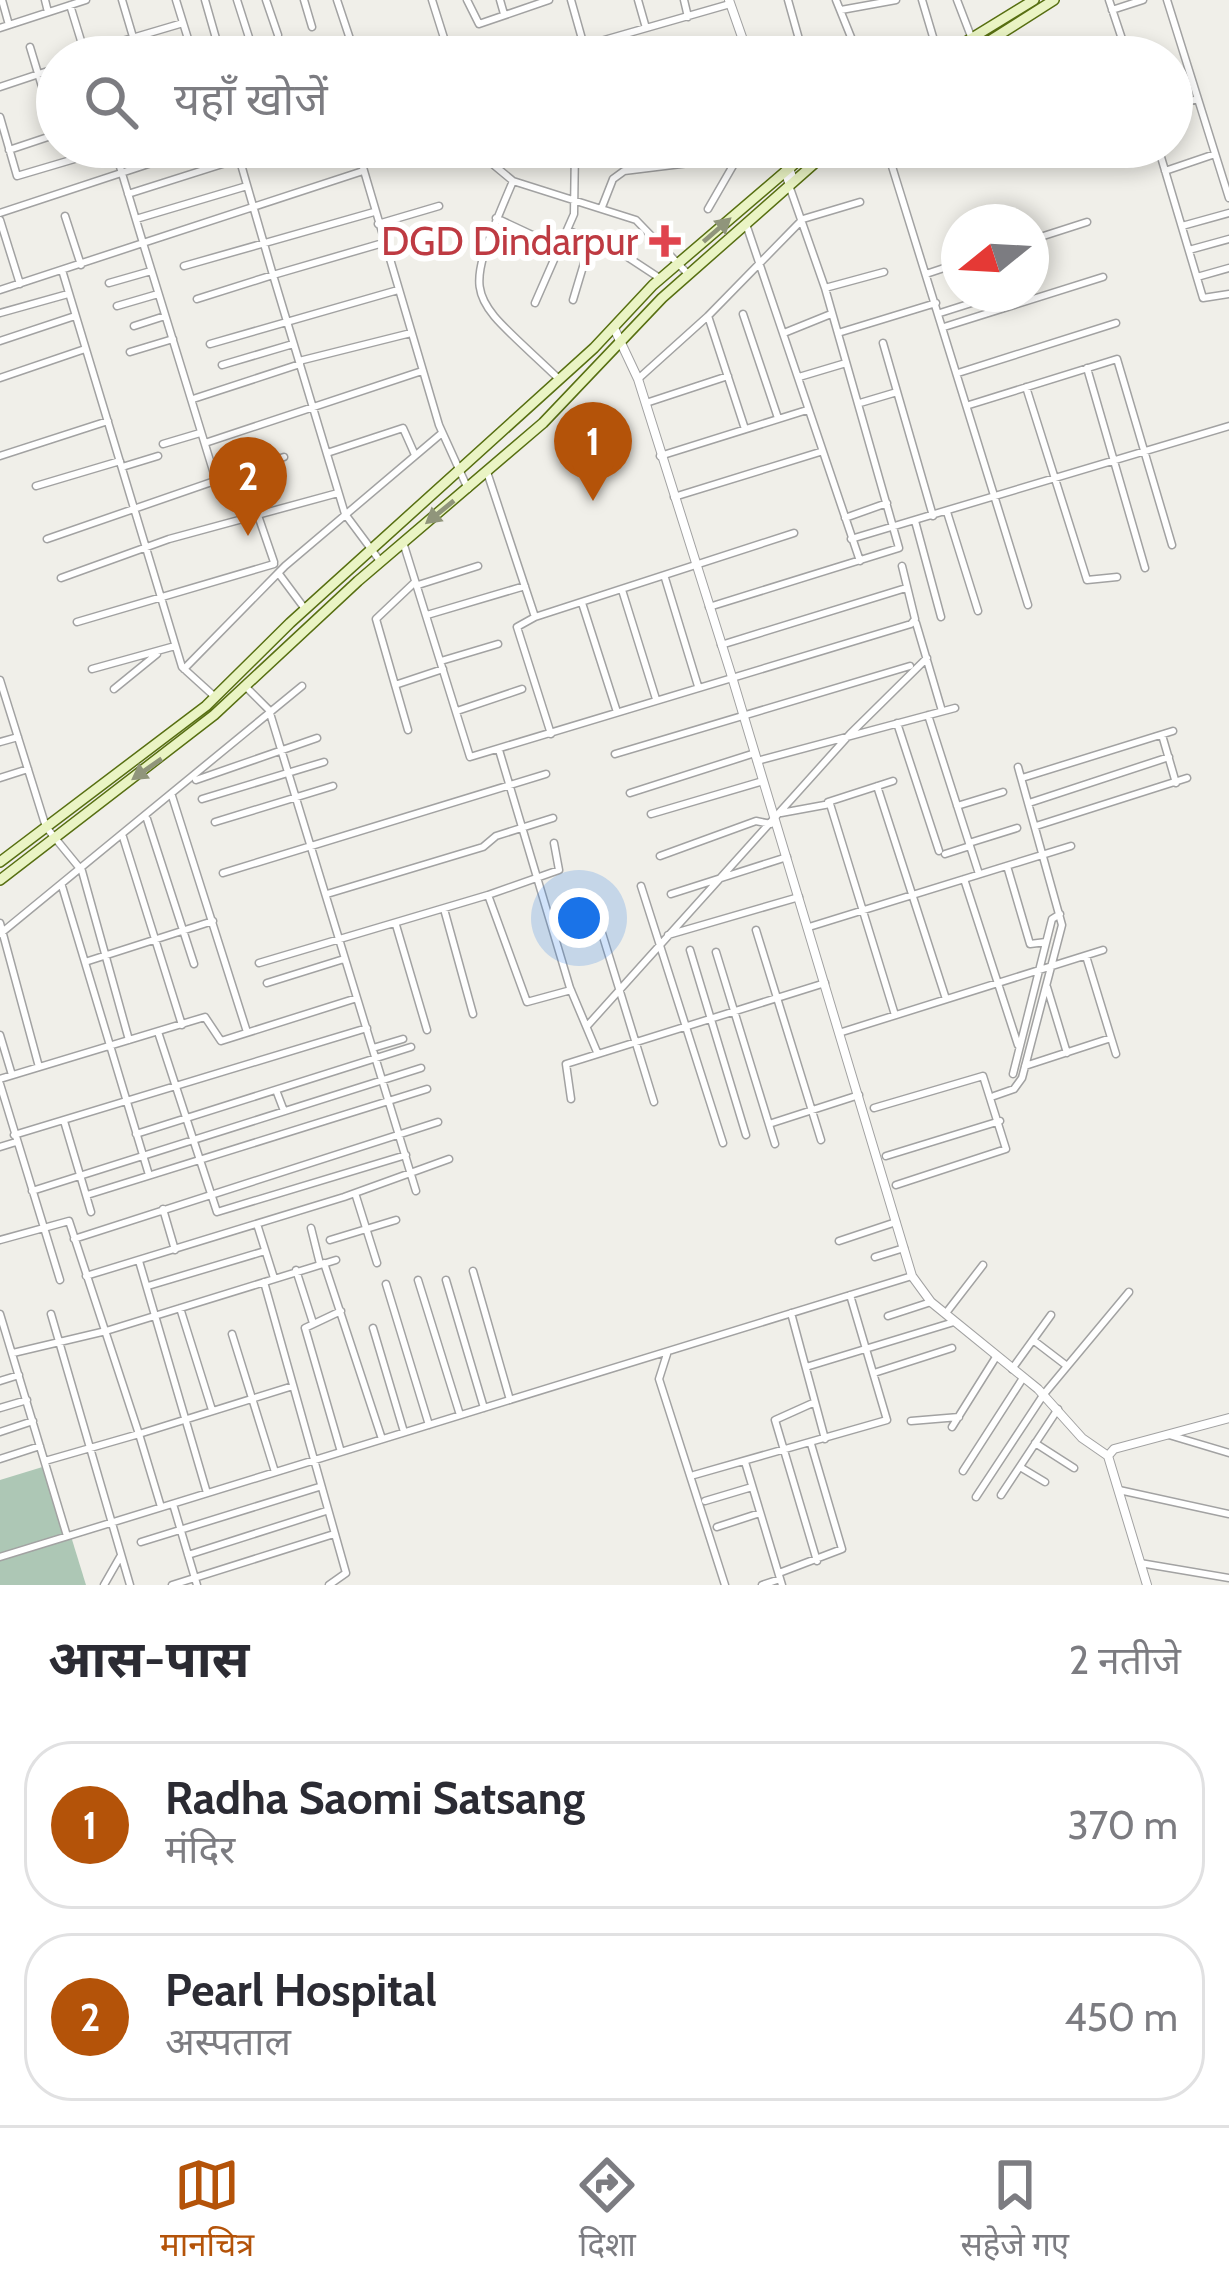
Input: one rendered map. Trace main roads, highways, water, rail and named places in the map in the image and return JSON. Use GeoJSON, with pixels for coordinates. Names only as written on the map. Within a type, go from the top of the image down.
{"type":"FeatureCollection","features":[{"type":"Feature","properties":{"kind":"main road"},"geometry":{"type":"LineString","coordinates":[[977,36],[1029,7],[1054,0]]}},
{"type":"Feature","properties":{"kind":"main road"},"geometry":{"type":"LineString","coordinates":[[991,36],[1029,7]]}},
{"type":"Feature","properties":{"kind":"main road"},"geometry":{"type":"LineString","coordinates":[[0,880],[210,711],[215,697],[305,609],[560,380],[746,224],[796,168]]}},
{"type":"Feature","properties":{"kind":"main road"},"geometry":{"type":"LineString","coordinates":[[0,862],[245,686],[380,561],[543,422],[661,279],[801,168]]}},
{"type":"Feature","properties":{"kind":"place","name":"DGD Dindarpur"},"geometry":{"type":"Point","coordinates":[665,241]}},
{"type":"Feature","properties":{"kind":"place","name":"Radha Saomi Satsang"},"geometry":{"type":"Point","coordinates":[593,501]}},
{"type":"Feature","properties":{"kind":"place","name":"Pearl Hospital"},"geometry":{"type":"Point","coordinates":[248,536]}}]}
